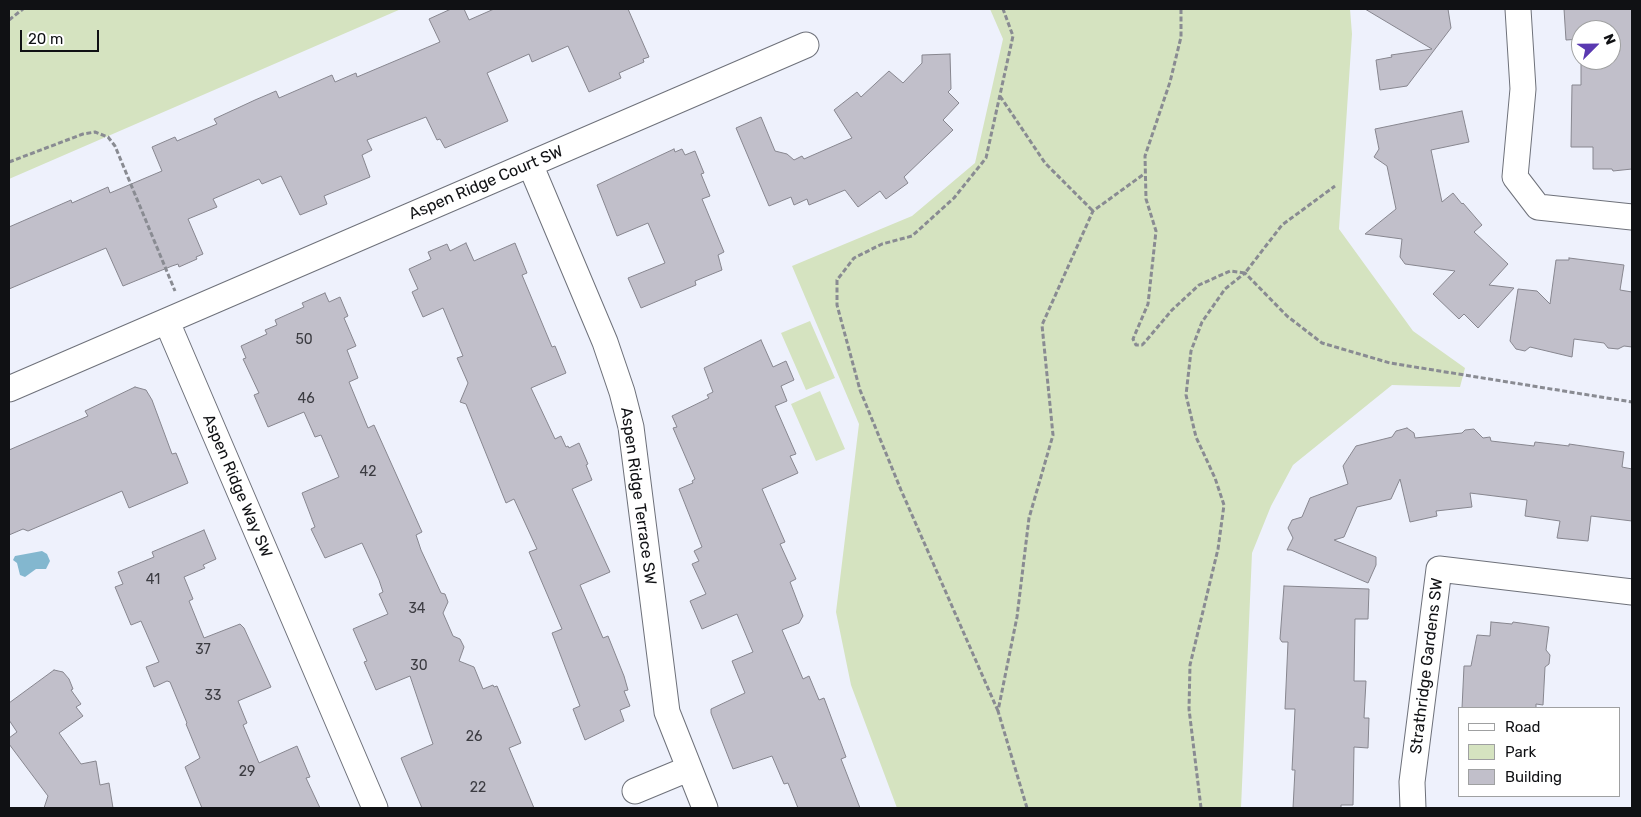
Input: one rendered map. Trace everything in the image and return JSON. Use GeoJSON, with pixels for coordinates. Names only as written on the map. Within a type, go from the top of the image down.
{"type":"FeatureCollection","features":[{"type":"Feature","properties":{"kind":"street"},"geometry":{"type":"LineString","coordinates":[[1518,9],[1523,89],[1515,177],[1538,207],[1632,217]]}},
{"type":"Feature","properties":{"kind":"street","name":"Aspen Ridge Court SW"},"geometry":{"type":"LineString","coordinates":[[176,318],[806,45]]}},
{"type":"Feature","properties":{"kind":"street","name":"Aspen Ridge Terrace SW"},"geometry":{"type":"LineString","coordinates":[[530,164],[606,342],[622,392],[631,427],[667,712],[705,808]]}},
{"type":"Feature","properties":{"kind":"street"},"geometry":{"type":"LineString","coordinates":[[9,388],[176,318]]}},
{"type":"Feature","properties":{"kind":"street","name":"Aspen Ridge Way SW"},"geometry":{"type":"LineString","coordinates":[[176,318],[375,808]]}},
{"type":"Feature","properties":{"kind":"street","name":"Strathridge Gardens SW"},"geometry":{"type":"LineString","coordinates":[[1412,808],[1412,782],[1439,569],[1632,592]]}},
{"type":"Feature","properties":{"kind":"street"},"geometry":{"type":"LineString","coordinates":[[635,792],[688,769]]}},
{"type":"Feature","properties":{"kind":"path"},"geometry":{"type":"LineString","coordinates":[[9,20],[24,9]]}},
{"type":"Feature","properties":{"kind":"path"},"geometry":{"type":"LineString","coordinates":[[1003,9],[1013,36],[986,158],[954,198],[912,236],[882,244],[854,258],[837,280],[837,305],[860,390],[901,490],[998,711],[1027,808]]}},
{"type":"Feature","properties":{"kind":"path"},"geometry":{"type":"LineString","coordinates":[[1181,9],[1181,37],[1170,82],[1144,156],[1146,199],[1156,231],[1148,304],[1133,339],[1136,345],[1145,342],[1172,310],[1199,285],[1230,271],[1245,273],[1287,316],[1322,343],[1390,363],[1632,402]]}},
{"type":"Feature","properties":{"kind":"path"},"geometry":{"type":"LineString","coordinates":[[1000,96],[1045,164],[1093,211]]}},
{"type":"Feature","properties":{"kind":"path"},"geometry":{"type":"LineString","coordinates":[[9,162],[83,134],[95,132],[108,137],[115,146],[176,318]]}},
{"type":"Feature","properties":{"kind":"path"},"geometry":{"type":"LineString","coordinates":[[998,711],[1017,617],[1029,518],[1053,435],[1042,325],[1093,211],[1144,174]]}},
{"type":"Feature","properties":{"kind":"path"},"geometry":{"type":"LineString","coordinates":[[1201,808],[1188,709],[1190,665],[1218,549],[1224,505],[1215,478],[1196,436],[1186,395],[1191,351],[1202,322],[1225,289],[1245,273],[1282,225],[1335,186]]}},
{"type":"Feature","properties":{"kind":"green space"},"geometry":{"type":"Polygon","coordinates":[[[9,9],[401,9],[9,179],[9,9]]]}},
{"type":"Feature","properties":{"kind":"green space"},"geometry":{"type":"Polygon","coordinates":[[[990,9],[1350,9],[1352,34],[1339,229],[1413,331],[1465,368],[1460,387],[1392,385],[1293,465],[1271,506],[1252,553],[1241,808],[897,808],[851,685],[836,612],[859,424],[792,266],[912,216],[975,163],[1003,39],[990,9]]]}},
{"type":"Feature","properties":{"kind":"green space"},"geometry":{"type":"Polygon","coordinates":[[[810,321],[835,378],[806,390],[781,333],[810,321]]]}},
{"type":"Feature","properties":{"kind":"green space"},"geometry":{"type":"Polygon","coordinates":[[[820,391],[845,449],[816,461],[791,404],[820,391]]]}},
{"type":"Feature","properties":{"kind":"water"},"geometry":{"type":"Polygon","coordinates":[[[42,551],[47,554],[50,561],[46,569],[36,569],[25,577],[20,575],[17,563],[13,560],[15,556],[42,551]]]}},
{"type":"Feature","properties":{"kind":"building"},"geometry":{"type":"Polygon","coordinates":[[[451,9],[464,9],[469,20],[494,9],[628,9],[649,57],[643,59],[644,62],[619,73],[621,78],[589,92],[568,46],[532,62],[529,54],[487,73],[508,121],[445,148],[440,139],[437,140],[426,117],[367,140],[372,150],[362,155],[370,177],[324,196],[327,204],[300,215],[281,176],[262,184],[259,179],[213,199],[217,207],[188,219],[203,254],[196,257],[197,259],[179,267],[178,264],[172,266],[123,286],[106,248],[9,289],[9,227],[71,200],[72,203],[108,187],[110,193],[162,171],[152,147],[175,137],[177,141],[217,124],[214,119],[255,100],[276,91],[279,98],[332,75],[335,82],[356,73],[357,77],[440,42],[429,19],[451,9]]]}},
{"type":"Feature","properties":{"kind":"building"},"geometry":{"type":"Polygon","coordinates":[[[1365,9],[1448,9],[1451,28],[1407,86],[1380,90],[1376,60],[1392,57],[1391,55],[1432,49],[1365,9]]]}},
{"type":"Feature","properties":{"kind":"building"},"geometry":{"type":"Polygon","coordinates":[[[1564,9],[1632,9],[1632,169],[1613,171],[1612,169],[1593,169],[1593,147],[1571,147],[1572,85],[1581,85],[1581,70],[1621,70],[1621,20],[1571,20],[1571,40],[1566,40],[1564,9]]]}},
{"type":"Feature","properties":{"kind":"building"},"geometry":{"type":"Polygon","coordinates":[[[950,54],[951,89],[948,92],[959,103],[943,120],[953,130],[904,177],[908,183],[886,199],[880,191],[858,207],[845,190],[809,205],[807,199],[794,205],[791,197],[769,206],[736,128],[761,117],[775,151],[787,154],[794,160],[802,156],[804,159],[852,138],[834,110],[857,92],[861,97],[889,71],[903,83],[922,63],[922,55],[950,54]]]}},
{"type":"Feature","properties":{"kind":"building"},"geometry":{"type":"Polygon","coordinates":[[[1462,111],[1469,142],[1431,150],[1442,202],[1453,193],[1482,225],[1474,232],[1508,264],[1489,285],[1514,288],[1478,328],[1464,314],[1459,319],[1433,294],[1455,271],[1405,264],[1400,257],[1402,239],[1365,234],[1396,209],[1387,166],[1374,157],[1379,149],[1375,129],[1462,111]]]}},
{"type":"Feature","properties":{"kind":"building"},"geometry":{"type":"Polygon","coordinates":[[[674,149],[675,152],[682,149],[685,155],[695,151],[704,173],[701,174],[710,196],[702,199],[724,252],[718,255],[722,270],[695,281],[696,285],[641,308],[628,278],[665,263],[648,223],[617,236],[597,185],[674,149]]]}},
{"type":"Feature","properties":{"kind":"building"},"geometry":{"type":"Polygon","coordinates":[[[466,243],[474,261],[515,243],[527,273],[522,275],[552,347],[555,346],[566,373],[531,388],[555,439],[561,436],[566,447],[568,446],[569,448],[579,443],[588,464],[586,465],[592,480],[572,489],[610,572],[580,585],[603,638],[608,636],[624,676],[628,690],[624,691],[630,706],[620,710],[624,721],[585,740],[573,709],[580,706],[552,633],[562,629],[529,552],[537,549],[514,499],[506,503],[466,404],[460,402],[468,383],[457,358],[463,356],[443,308],[423,317],[412,292],[418,289],[409,269],[431,259],[428,252],[447,244],[450,251],[466,243]]]}},
{"type":"Feature","properties":{"kind":"building"},"geometry":{"type":"Polygon","coordinates":[[[1569,258],[1624,265],[1620,290],[1632,292],[1632,347],[1608,348],[1604,343],[1574,339],[1572,357],[1530,347],[1525,351],[1516,349],[1510,341],[1518,289],[1537,291],[1550,304],[1556,260],[1569,260],[1569,258]]]}},
{"type":"Feature","properties":{"kind":"building"},"geometry":{"type":"Polygon","coordinates":[[[325,293],[329,302],[340,297],[348,316],[344,318],[356,346],[347,350],[358,378],[349,382],[368,428],[374,425],[422,532],[416,535],[421,550],[441,593],[445,594],[448,602],[443,613],[453,636],[460,639],[464,647],[459,661],[474,667],[483,689],[493,685],[494,687],[497,686],[521,743],[509,748],[534,808],[422,808],[403,763],[401,758],[433,744],[410,676],[376,690],[364,662],[367,661],[353,629],[388,614],[379,594],[383,592],[379,580],[362,543],[325,558],[311,529],[315,527],[302,493],[339,477],[321,435],[315,437],[304,412],[268,427],[254,395],[259,393],[243,359],[246,358],[241,346],[267,334],[265,330],[277,325],[275,320],[304,307],[302,303],[325,293]]]}},
{"type":"Feature","properties":{"kind":"building"},"geometry":{"type":"Polygon","coordinates":[[[761,340],[773,367],[786,361],[794,380],[781,386],[787,401],[775,406],[796,454],[790,456],[798,473],[762,489],[785,542],[780,544],[796,579],[790,582],[803,616],[799,623],[782,630],[803,679],[809,676],[819,700],[824,698],[846,757],[841,759],[860,808],[798,808],[788,783],[784,784],[772,756],[733,769],[711,713],[711,709],[745,693],[732,661],[753,652],[737,614],[702,629],[690,601],[706,594],[692,564],[699,561],[694,551],[702,547],[679,489],[693,483],[692,481],[695,479],[673,428],[677,427],[672,416],[709,398],[707,395],[713,392],[704,368],[761,340]]]}},
{"type":"Feature","properties":{"kind":"building"},"geometry":{"type":"Polygon","coordinates":[[[135,387],[146,390],[152,400],[172,454],[176,453],[188,483],[129,508],[122,491],[28,531],[23,529],[9,535],[9,450],[88,416],[85,411],[135,387]]]}},
{"type":"Feature","properties":{"kind":"building"},"geometry":{"type":"Polygon","coordinates":[[[1407,428],[1414,433],[1415,438],[1462,433],[1465,430],[1474,429],[1483,438],[1490,437],[1491,441],[1534,446],[1535,442],[1569,446],[1569,444],[1624,452],[1622,467],[1632,469],[1632,521],[1591,516],[1588,541],[1557,538],[1560,521],[1525,516],[1527,500],[1470,493],[1472,507],[1436,511],[1437,516],[1410,522],[1400,479],[1391,499],[1357,507],[1344,537],[1334,540],[1376,557],[1376,565],[1368,583],[1291,550],[1287,550],[1293,538],[1288,528],[1292,520],[1302,517],[1310,498],[1348,484],[1343,466],[1356,446],[1392,437],[1396,431],[1407,428]]]}},
{"type":"Feature","properties":{"kind":"building"},"geometry":{"type":"Polygon","coordinates":[[[204,530],[216,559],[203,565],[205,568],[184,577],[193,599],[189,601],[204,638],[240,624],[244,628],[271,687],[238,701],[247,723],[243,725],[259,763],[297,746],[310,777],[306,778],[320,808],[202,808],[185,767],[200,758],[187,723],[170,682],[167,681],[154,687],[146,667],[159,662],[141,621],[131,625],[115,587],[123,584],[118,572],[154,557],[152,552],[204,530]]]}},
{"type":"Feature","properties":{"kind":"building"},"geometry":{"type":"Polygon","coordinates":[[[1284,586],[1369,589],[1368,619],[1355,619],[1354,681],[1366,681],[1364,718],[1369,718],[1368,748],[1354,747],[1353,805],[1341,805],[1341,808],[1293,808],[1295,770],[1292,770],[1295,709],[1285,709],[1288,642],[1282,642],[1280,639],[1284,586]]]}},
{"type":"Feature","properties":{"kind":"building"},"geometry":{"type":"Polygon","coordinates":[[[1491,622],[1512,624],[1513,622],[1549,627],[1546,650],[1550,655],[1549,664],[1545,667],[1543,705],[1536,704],[1536,707],[1462,707],[1464,666],[1471,666],[1477,635],[1490,636],[1491,622]]]}},
{"type":"Feature","properties":{"kind":"building"},"geometry":{"type":"Polygon","coordinates":[[[54,670],[63,672],[69,679],[73,689],[71,690],[81,704],[76,707],[83,716],[59,733],[81,764],[96,761],[100,785],[109,783],[113,808],[44,808],[48,796],[9,744],[9,738],[17,732],[9,720],[9,703],[54,670]]]}}]}
